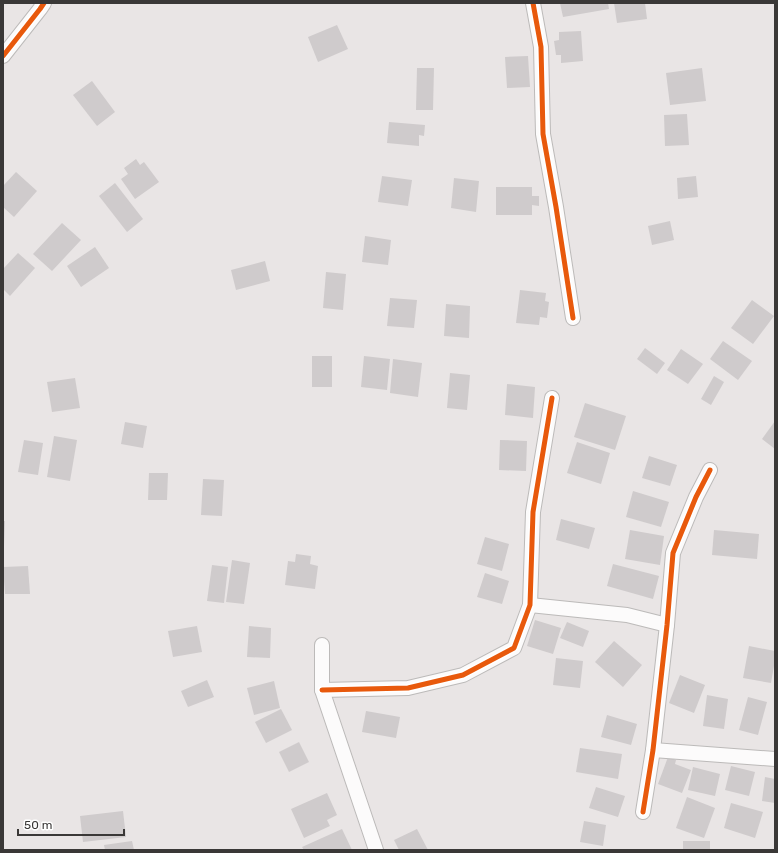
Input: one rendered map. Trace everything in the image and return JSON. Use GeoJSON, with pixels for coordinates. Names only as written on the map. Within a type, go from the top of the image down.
{"type":"FeatureCollection","features":[{"type":"Feature","properties":{"kind":"street"},"geometry":{"type":"LineString","coordinates":[[3,56],[44,3]]}},
{"type":"Feature","properties":{"kind":"street"},"geometry":{"type":"LineString","coordinates":[[533,3],[541,47],[543,134],[573,318]]}},
{"type":"Feature","properties":{"kind":"street"},"geometry":{"type":"LineString","coordinates":[[322,690],[408,688],[463,675],[514,648],[530,605],[533,512],[552,398]]}},
{"type":"Feature","properties":{"kind":"street"},"geometry":{"type":"LineString","coordinates":[[644,812],[653,750],[667,625],[673,553],[696,497],[710,470]]}},
{"type":"Feature","properties":{"kind":"street"},"geometry":{"type":"LineString","coordinates":[[530,605],[627,615],[667,625]]}},
{"type":"Feature","properties":{"kind":"street"},"geometry":{"type":"LineString","coordinates":[[322,645],[322,690],[376,850]]}},
{"type":"Feature","properties":{"kind":"street"},"geometry":{"type":"LineString","coordinates":[[653,750],[775,759]]}},
{"type":"Feature","properties":{"kind":"building"},"geometry":{"type":"Polygon","coordinates":[[[560,3],[608,3],[609,9],[563,17],[560,3]]]}},
{"type":"Feature","properties":{"kind":"building"},"geometry":{"type":"Polygon","coordinates":[[[614,3],[645,3],[647,19],[617,23],[614,3]]]}},
{"type":"Feature","properties":{"kind":"building"},"geometry":{"type":"Polygon","coordinates":[[[337,25],[348,49],[318,62],[308,37],[337,25]]]}},
{"type":"Feature","properties":{"kind":"building"},"geometry":{"type":"Polygon","coordinates":[[[581,31],[583,61],[561,63],[561,55],[556,55],[554,41],[559,40],[559,32],[581,31]]]}},
{"type":"Feature","properties":{"kind":"building"},"geometry":{"type":"Polygon","coordinates":[[[528,56],[530,87],[507,88],[505,57],[528,56]]]}},
{"type":"Feature","properties":{"kind":"building"},"geometry":{"type":"Polygon","coordinates":[[[417,68],[434,68],[433,110],[416,110],[417,68]]]}},
{"type":"Feature","properties":{"kind":"building"},"geometry":{"type":"Polygon","coordinates":[[[702,68],[706,101],[670,105],[666,73],[702,68]]]}},
{"type":"Feature","properties":{"kind":"building"},"geometry":{"type":"Polygon","coordinates":[[[92,81],[115,112],[97,126],[73,95],[92,81]]]}},
{"type":"Feature","properties":{"kind":"building"},"geometry":{"type":"Polygon","coordinates":[[[687,114],[689,145],[665,146],[664,115],[687,114]]]}},
{"type":"Feature","properties":{"kind":"building"},"geometry":{"type":"Polygon","coordinates":[[[389,122],[425,125],[424,136],[419,135],[419,146],[387,143],[389,122]]]}},
{"type":"Feature","properties":{"kind":"building"},"geometry":{"type":"Polygon","coordinates":[[[136,159],[140,165],[144,162],[159,182],[135,199],[121,179],[128,174],[124,168],[136,159]]]}},
{"type":"Feature","properties":{"kind":"building"},"geometry":{"type":"Polygon","coordinates":[[[16,172],[37,191],[14,217],[3,207],[3,186],[16,172]]]}},
{"type":"Feature","properties":{"kind":"building"},"geometry":{"type":"Polygon","coordinates":[[[382,176],[412,180],[408,206],[378,202],[382,176]]]}},
{"type":"Feature","properties":{"kind":"building"},"geometry":{"type":"Polygon","coordinates":[[[696,176],[698,197],[678,199],[677,178],[696,176]]]}},
{"type":"Feature","properties":{"kind":"building"},"geometry":{"type":"Polygon","coordinates":[[[454,178],[479,181],[476,212],[451,208],[454,178]]]}},
{"type":"Feature","properties":{"kind":"building"},"geometry":{"type":"Polygon","coordinates":[[[115,183],[143,219],[127,232],[99,196],[115,183]]]}},
{"type":"Feature","properties":{"kind":"building"},"geometry":{"type":"Polygon","coordinates":[[[496,187],[532,187],[532,196],[539,196],[539,206],[532,205],[532,215],[496,215],[496,187]]]}},
{"type":"Feature","properties":{"kind":"building"},"geometry":{"type":"Polygon","coordinates":[[[670,221],[674,240],[652,245],[648,226],[670,221]]]}},
{"type":"Feature","properties":{"kind":"building"},"geometry":{"type":"Polygon","coordinates":[[[62,223],[81,240],[52,271],[33,254],[62,223]]]}},
{"type":"Feature","properties":{"kind":"building"},"geometry":{"type":"Polygon","coordinates":[[[365,236],[391,240],[388,265],[362,262],[365,236]]]}},
{"type":"Feature","properties":{"kind":"building"},"geometry":{"type":"Polygon","coordinates":[[[95,247],[109,268],[81,287],[67,266],[95,247]]]}},
{"type":"Feature","properties":{"kind":"building"},"geometry":{"type":"Polygon","coordinates":[[[18,253],[35,268],[10,296],[3,289],[3,269],[18,253]]]}},
{"type":"Feature","properties":{"kind":"building"},"geometry":{"type":"Polygon","coordinates":[[[265,261],[270,281],[236,290],[231,270],[265,261]]]}},
{"type":"Feature","properties":{"kind":"building"},"geometry":{"type":"Polygon","coordinates":[[[326,272],[346,274],[343,310],[323,308],[326,272]]]}},
{"type":"Feature","properties":{"kind":"building"},"geometry":{"type":"Polygon","coordinates":[[[520,290],[546,293],[545,301],[549,302],[547,318],[540,317],[539,325],[516,323],[520,290]]]}},
{"type":"Feature","properties":{"kind":"building"},"geometry":{"type":"Polygon","coordinates":[[[390,298],[417,300],[414,328],[387,326],[390,298]]]}},
{"type":"Feature","properties":{"kind":"building"},"geometry":{"type":"Polygon","coordinates":[[[752,300],[774,316],[753,344],[731,328],[752,300]]]}},
{"type":"Feature","properties":{"kind":"building"},"geometry":{"type":"Polygon","coordinates":[[[446,304],[470,306],[469,338],[444,336],[446,304]]]}},
{"type":"Feature","properties":{"kind":"building"},"geometry":{"type":"Polygon","coordinates":[[[723,341],[752,361],[738,380],[710,359],[723,341]]]}},
{"type":"Feature","properties":{"kind":"building"},"geometry":{"type":"Polygon","coordinates":[[[645,348],[665,363],[657,374],[637,359],[645,348]]]}},
{"type":"Feature","properties":{"kind":"building"},"geometry":{"type":"Polygon","coordinates":[[[681,349],[703,364],[688,384],[667,370],[681,349]]]}},
{"type":"Feature","properties":{"kind":"building"},"geometry":{"type":"Polygon","coordinates":[[[312,356],[332,356],[332,387],[312,387],[312,356]]]}},
{"type":"Feature","properties":{"kind":"building"},"geometry":{"type":"Polygon","coordinates":[[[364,356],[390,359],[387,390],[361,387],[364,356]]]}},
{"type":"Feature","properties":{"kind":"building"},"geometry":{"type":"Polygon","coordinates":[[[393,359],[422,363],[418,397],[390,393],[393,359]]]}},
{"type":"Feature","properties":{"kind":"building"},"geometry":{"type":"Polygon","coordinates":[[[450,373],[470,375],[467,410],[447,408],[450,373]]]}},
{"type":"Feature","properties":{"kind":"building"},"geometry":{"type":"Polygon","coordinates":[[[714,376],[724,382],[711,405],[701,399],[714,376]]]}},
{"type":"Feature","properties":{"kind":"building"},"geometry":{"type":"Polygon","coordinates":[[[75,378],[80,408],[52,412],[47,382],[75,378]]]}},
{"type":"Feature","properties":{"kind":"building"},"geometry":{"type":"Polygon","coordinates":[[[507,384],[535,387],[533,418],[505,415],[507,384]]]}},
{"type":"Feature","properties":{"kind":"building"},"geometry":{"type":"Polygon","coordinates":[[[585,403],[626,416],[615,450],[574,437],[585,403]]]}},
{"type":"Feature","properties":{"kind":"building"},"geometry":{"type":"Polygon","coordinates":[[[775,421],[775,449],[762,439],[775,421]]]}},
{"type":"Feature","properties":{"kind":"building"},"geometry":{"type":"Polygon","coordinates":[[[125,422],[147,426],[143,448],[121,444],[125,422]]]}},
{"type":"Feature","properties":{"kind":"building"},"geometry":{"type":"Polygon","coordinates":[[[54,436],[77,440],[70,481],[47,477],[54,436]]]}},
{"type":"Feature","properties":{"kind":"building"},"geometry":{"type":"Polygon","coordinates":[[[24,440],[43,443],[38,475],[18,472],[24,440]]]}},
{"type":"Feature","properties":{"kind":"building"},"geometry":{"type":"Polygon","coordinates":[[[500,440],[527,441],[526,471],[499,470],[500,440]]]}},
{"type":"Feature","properties":{"kind":"building"},"geometry":{"type":"Polygon","coordinates":[[[577,442],[610,453],[601,484],[567,473],[577,442]]]}},
{"type":"Feature","properties":{"kind":"building"},"geometry":{"type":"Polygon","coordinates":[[[649,456],[677,465],[670,486],[642,478],[649,456]]]}},
{"type":"Feature","properties":{"kind":"building"},"geometry":{"type":"Polygon","coordinates":[[[149,473],[168,473],[167,500],[148,500],[149,473]]]}},
{"type":"Feature","properties":{"kind":"building"},"geometry":{"type":"Polygon","coordinates":[[[203,479],[224,480],[222,516],[201,515],[203,479]]]}},
{"type":"Feature","properties":{"kind":"building"},"geometry":{"type":"Polygon","coordinates":[[[633,491],[669,502],[661,527],[626,517],[633,491]]]}},
{"type":"Feature","properties":{"kind":"building"},"geometry":{"type":"Polygon","coordinates":[[[561,519],[595,528],[589,549],[556,540],[561,519]]]}},
{"type":"Feature","properties":{"kind":"building"},"geometry":{"type":"Polygon","coordinates":[[[3,521],[5,521],[4,546],[3,546],[3,521]]]}},
{"type":"Feature","properties":{"kind":"building"},"geometry":{"type":"Polygon","coordinates":[[[630,530],[664,536],[660,565],[625,559],[630,530]]]}},
{"type":"Feature","properties":{"kind":"building"},"geometry":{"type":"Polygon","coordinates":[[[714,530],[759,534],[757,559],[712,555],[714,530]]]}},
{"type":"Feature","properties":{"kind":"building"},"geometry":{"type":"Polygon","coordinates":[[[485,537],[509,544],[502,571],[477,564],[485,537]]]}},
{"type":"Feature","properties":{"kind":"building"},"geometry":{"type":"Polygon","coordinates":[[[296,554],[311,556],[310,564],[318,566],[315,589],[285,585],[288,561],[295,562],[296,554]]]}},
{"type":"Feature","properties":{"kind":"building"},"geometry":{"type":"Polygon","coordinates":[[[232,560],[250,563],[244,604],[226,602],[232,560]]]}},
{"type":"Feature","properties":{"kind":"building"},"geometry":{"type":"Polygon","coordinates":[[[613,564],[659,576],[653,599],[607,586],[613,564]]]}},
{"type":"Feature","properties":{"kind":"building"},"geometry":{"type":"Polygon","coordinates":[[[212,565],[228,567],[224,603],[207,601],[212,565]]]}},
{"type":"Feature","properties":{"kind":"building"},"geometry":{"type":"Polygon","coordinates":[[[28,566],[30,594],[5,594],[3,567],[28,566]]]}},
{"type":"Feature","properties":{"kind":"building"},"geometry":{"type":"Polygon","coordinates":[[[485,573],[509,581],[502,604],[477,597],[485,573]]]}},
{"type":"Feature","properties":{"kind":"building"},"geometry":{"type":"Polygon","coordinates":[[[535,620],[561,628],[553,654],[527,646],[535,620]]]}},
{"type":"Feature","properties":{"kind":"building"},"geometry":{"type":"Polygon","coordinates":[[[567,622],[589,631],[583,647],[560,638],[567,622]]]}},
{"type":"Feature","properties":{"kind":"building"},"geometry":{"type":"Polygon","coordinates":[[[197,626],[202,652],[173,657],[168,631],[197,626]]]}},
{"type":"Feature","properties":{"kind":"building"},"geometry":{"type":"Polygon","coordinates":[[[249,626],[271,628],[270,658],[247,657],[249,626]]]}},
{"type":"Feature","properties":{"kind":"building"},"geometry":{"type":"Polygon","coordinates":[[[614,641],[642,665],[623,687],[595,662],[614,641]]]}},
{"type":"Feature","properties":{"kind":"building"},"geometry":{"type":"Polygon","coordinates":[[[749,646],[775,651],[771,683],[743,678],[749,646]]]}},
{"type":"Feature","properties":{"kind":"building"},"geometry":{"type":"Polygon","coordinates":[[[556,658],[583,661],[580,688],[553,685],[556,658]]]}},
{"type":"Feature","properties":{"kind":"building"},"geometry":{"type":"Polygon","coordinates":[[[680,675],[705,685],[694,713],[669,703],[680,675]]]}},
{"type":"Feature","properties":{"kind":"building"},"geometry":{"type":"Polygon","coordinates":[[[207,680],[214,697],[188,707],[181,691],[207,680]]]}},
{"type":"Feature","properties":{"kind":"building"},"geometry":{"type":"Polygon","coordinates":[[[274,681],[280,708],[254,715],[247,688],[274,681]]]}},
{"type":"Feature","properties":{"kind":"building"},"geometry":{"type":"Polygon","coordinates":[[[707,695],[728,699],[724,729],[703,726],[707,695]]]}},
{"type":"Feature","properties":{"kind":"building"},"geometry":{"type":"Polygon","coordinates":[[[748,697],[767,702],[758,735],[739,730],[748,697]]]}},
{"type":"Feature","properties":{"kind":"building"},"geometry":{"type":"Polygon","coordinates":[[[281,709],[292,730],[266,743],[255,722],[281,709]]]}},
{"type":"Feature","properties":{"kind":"building"},"geometry":{"type":"Polygon","coordinates":[[[366,711],[400,717],[396,738],[362,732],[366,711]]]}},
{"type":"Feature","properties":{"kind":"building"},"geometry":{"type":"Polygon","coordinates":[[[607,715],[637,724],[631,745],[601,737],[607,715]]]}},
{"type":"Feature","properties":{"kind":"building"},"geometry":{"type":"Polygon","coordinates":[[[299,742],[309,762],[289,772],[279,752],[299,742]]]}},
{"type":"Feature","properties":{"kind":"building"},"geometry":{"type":"Polygon","coordinates":[[[580,748],[622,754],[618,779],[576,772],[580,748]]]}},
{"type":"Feature","properties":{"kind":"building"},"geometry":{"type":"Polygon","coordinates":[[[668,757],[676,760],[675,764],[691,770],[682,793],[658,784],[668,757]]]}},
{"type":"Feature","properties":{"kind":"building"},"geometry":{"type":"Polygon","coordinates":[[[731,766],[755,772],[749,796],[725,790],[731,766]]]}},
{"type":"Feature","properties":{"kind":"building"},"geometry":{"type":"Polygon","coordinates":[[[693,767],[720,774],[715,796],[688,790],[693,767]]]}},
{"type":"Feature","properties":{"kind":"building"},"geometry":{"type":"Polygon","coordinates":[[[765,777],[775,779],[775,803],[762,801],[765,777]]]}},
{"type":"Feature","properties":{"kind":"building"},"geometry":{"type":"Polygon","coordinates":[[[596,787],[625,796],[618,817],[589,808],[596,787]]]}},
{"type":"Feature","properties":{"kind":"building"},"geometry":{"type":"Polygon","coordinates":[[[327,793],[337,815],[327,820],[330,826],[304,838],[291,809],[327,793]]]}},
{"type":"Feature","properties":{"kind":"building"},"geometry":{"type":"Polygon","coordinates":[[[687,797],[715,808],[704,838],[676,828],[687,797]]]}},
{"type":"Feature","properties":{"kind":"building"},"geometry":{"type":"Polygon","coordinates":[[[731,803],[763,812],[755,838],[724,828],[731,803]]]}},
{"type":"Feature","properties":{"kind":"building"},"geometry":{"type":"Polygon","coordinates":[[[123,811],[126,837],[83,842],[80,816],[123,811]]]}},
{"type":"Feature","properties":{"kind":"building"},"geometry":{"type":"Polygon","coordinates":[[[584,821],[606,825],[603,846],[580,842],[584,821]]]}},
{"type":"Feature","properties":{"kind":"building"},"geometry":{"type":"Polygon","coordinates":[[[342,829],[352,850],[304,850],[302,847],[342,829]]]}},
{"type":"Feature","properties":{"kind":"building"},"geometry":{"type":"Polygon","coordinates":[[[417,829],[428,850],[399,850],[394,840],[417,829]]]}},
{"type":"Feature","properties":{"kind":"building"},"geometry":{"type":"Polygon","coordinates":[[[132,841],[134,850],[105,850],[104,845],[132,841]]]}},
{"type":"Feature","properties":{"kind":"building"},"geometry":{"type":"Polygon","coordinates":[[[683,841],[710,841],[710,850],[683,850],[683,841]]]}},
{"type":"Feature","properties":{"kind":"cycle path"},"geometry":{"type":"LineString","coordinates":[[3,56],[44,3]]}},
{"type":"Feature","properties":{"kind":"cycle path"},"geometry":{"type":"LineString","coordinates":[[533,3],[541,47],[543,134],[573,318]]}},
{"type":"Feature","properties":{"kind":"cycle path"},"geometry":{"type":"LineString","coordinates":[[322,690],[408,688],[463,675],[514,648],[530,605],[533,512],[552,398]]}},
{"type":"Feature","properties":{"kind":"cycle path"},"geometry":{"type":"LineString","coordinates":[[643,812],[653,750],[667,625],[673,553],[696,497],[710,470]]}}]}
